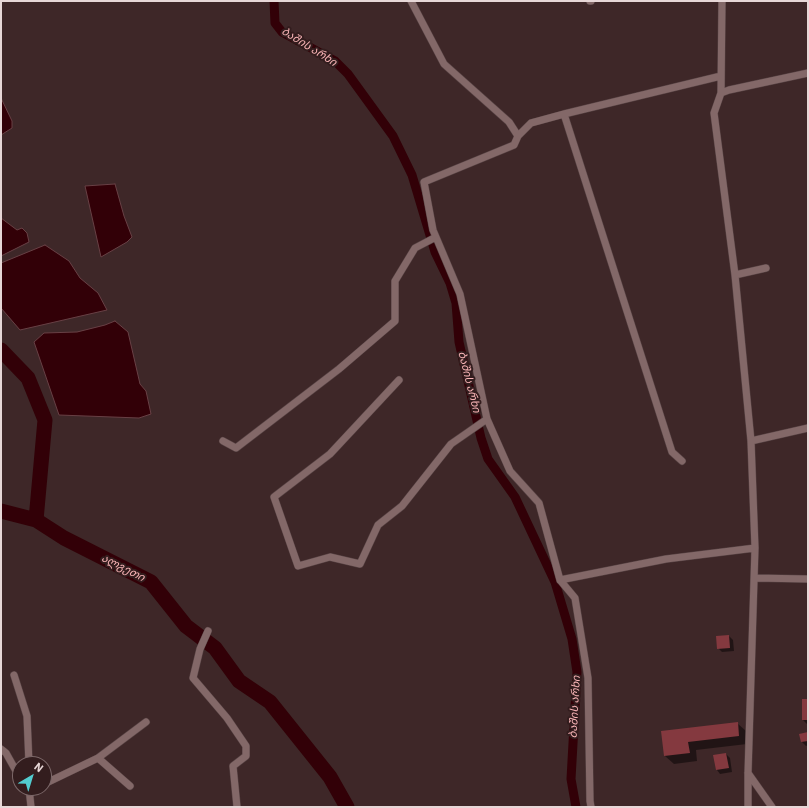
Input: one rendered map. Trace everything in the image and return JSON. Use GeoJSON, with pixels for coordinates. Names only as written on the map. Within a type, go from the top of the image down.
{"type":"FeatureCollection","features":[{"type":"Feature","properties":{"kind":"street"},"geometry":{"type":"LineString","coordinates":[[412,1],[444,64],[509,122],[518,136]]}},
{"type":"Feature","properties":{"kind":"street"},"geometry":{"type":"LineString","coordinates":[[722,1],[720,93],[714,113],[735,275],[751,441],[755,548],[748,807]]}},
{"type":"Feature","properties":{"kind":"street"},"geometry":{"type":"LineString","coordinates":[[720,93],[808,74]]}},
{"type":"Feature","properties":{"kind":"street"},"geometry":{"type":"LineString","coordinates":[[591,807],[588,678],[575,598],[560,580],[539,503],[510,471],[487,419],[460,294],[433,230],[424,182],[514,145],[518,136],[531,123],[721,76]]}},
{"type":"Feature","properties":{"kind":"street"},"geometry":{"type":"LineString","coordinates":[[564,114],[672,452],[682,461]]}},
{"type":"Feature","properties":{"kind":"street"},"geometry":{"type":"LineString","coordinates":[[223,441],[236,448],[339,369],[395,321],[395,281],[415,248],[436,237]]}},
{"type":"Feature","properties":{"kind":"street"},"geometry":{"type":"LineString","coordinates":[[735,275],[766,268]]}},
{"type":"Feature","properties":{"kind":"street"},"geometry":{"type":"LineString","coordinates":[[398,380],[330,454],[274,497],[298,566],[330,557],[360,564],[378,525],[402,506],[451,444],[487,419]]}},
{"type":"Feature","properties":{"kind":"street"},"geometry":{"type":"LineString","coordinates":[[751,441],[808,428]]}},
{"type":"Feature","properties":{"kind":"street"},"geometry":{"type":"LineString","coordinates":[[560,580],[666,559],[755,548]]}},
{"type":"Feature","properties":{"kind":"street"},"geometry":{"type":"LineString","coordinates":[[755,578],[808,579]]}},
{"type":"Feature","properties":{"kind":"street"},"geometry":{"type":"LineString","coordinates":[[208,631],[200,649],[194,678],[227,718],[246,746],[246,756],[233,766],[237,807]]}},
{"type":"Feature","properties":{"kind":"street"},"geometry":{"type":"LineString","coordinates":[[14,675],[27,716],[29,756]]}},
{"type":"Feature","properties":{"kind":"street"},"geometry":{"type":"LineString","coordinates":[[52,780],[98,758],[146,722]]}},
{"type":"Feature","properties":{"kind":"street"},"geometry":{"type":"LineString","coordinates":[[1,749],[6,753],[12,764]]}},
{"type":"Feature","properties":{"kind":"street"},"geometry":{"type":"LineString","coordinates":[[98,758],[130,786]]}},
{"type":"Feature","properties":{"kind":"street"},"geometry":{"type":"LineString","coordinates":[[748,773],[772,807]]}},
{"type":"Feature","properties":{"kind":"street"},"geometry":{"type":"LineString","coordinates":[[30,796],[31,807]]}},
{"type":"Feature","properties":{"kind":"shaded area"},"geometry":{"type":"Polygon","coordinates":[[[1,98],[12,121],[12,128],[1,135],[1,98]]]}},
{"type":"Feature","properties":{"kind":"shaded area"},"geometry":{"type":"Polygon","coordinates":[[[115,184],[124,216],[132,237],[127,242],[101,257],[85,186],[115,184]]]}},
{"type":"Feature","properties":{"kind":"shaded area"},"geometry":{"type":"Polygon","coordinates":[[[1,218],[17,230],[22,228],[27,233],[29,242],[1,256],[1,218]]]}},
{"type":"Feature","properties":{"kind":"shaded area"},"geometry":{"type":"Polygon","coordinates":[[[45,245],[69,261],[80,278],[98,293],[107,310],[20,330],[1,308],[1,263],[45,245]]]}},
{"type":"Feature","properties":{"kind":"shaded area"},"geometry":{"type":"Polygon","coordinates":[[[115,321],[128,332],[140,384],[146,391],[151,414],[139,418],[59,415],[34,342],[44,333],[77,332],[115,321]]]}},
{"type":"Feature","properties":{"kind":"building"},"geometry":{"type":"Polygon","coordinates":[[[729,635],[730,648],[717,649],[716,636],[729,635]]]}},
{"type":"Feature","properties":{"kind":"building"},"geometry":{"type":"Polygon","coordinates":[[[802,699],[808,699],[808,720],[802,720],[802,699]]]}},
{"type":"Feature","properties":{"kind":"building"},"geometry":{"type":"Polygon","coordinates":[[[738,722],[739,736],[688,742],[690,753],[664,756],[661,731],[738,722]]]}},
{"type":"Feature","properties":{"kind":"building"},"geometry":{"type":"Polygon","coordinates":[[[808,732],[808,741],[801,742],[799,734],[808,732]]]}},
{"type":"Feature","properties":{"kind":"building"},"geometry":{"type":"Polygon","coordinates":[[[726,753],[729,768],[716,770],[713,755],[726,753]]]}},
{"type":"Feature","properties":{"kind":"waterway","name":"ბაშის არხი"},"geometry":{"type":"LineString","coordinates":[[274,1],[275,23],[282,32],[335,61],[348,74],[393,136],[412,175],[435,252],[450,283],[456,303],[459,342],[481,438],[488,459],[515,497],[555,582],[572,639],[577,672],[571,779],[576,807]]}},
{"type":"Feature","properties":{"kind":"waterway","name":"ალგეთი"},"geometry":{"type":"LineString","coordinates":[[1,350],[28,378],[45,420],[36,520],[64,538],[151,582],[186,626],[215,648],[239,681],[270,702],[330,777],[347,807]]}},
{"type":"Feature","properties":{"kind":"waterway"},"geometry":{"type":"LineString","coordinates":[[1,511],[36,520]]}}]}
